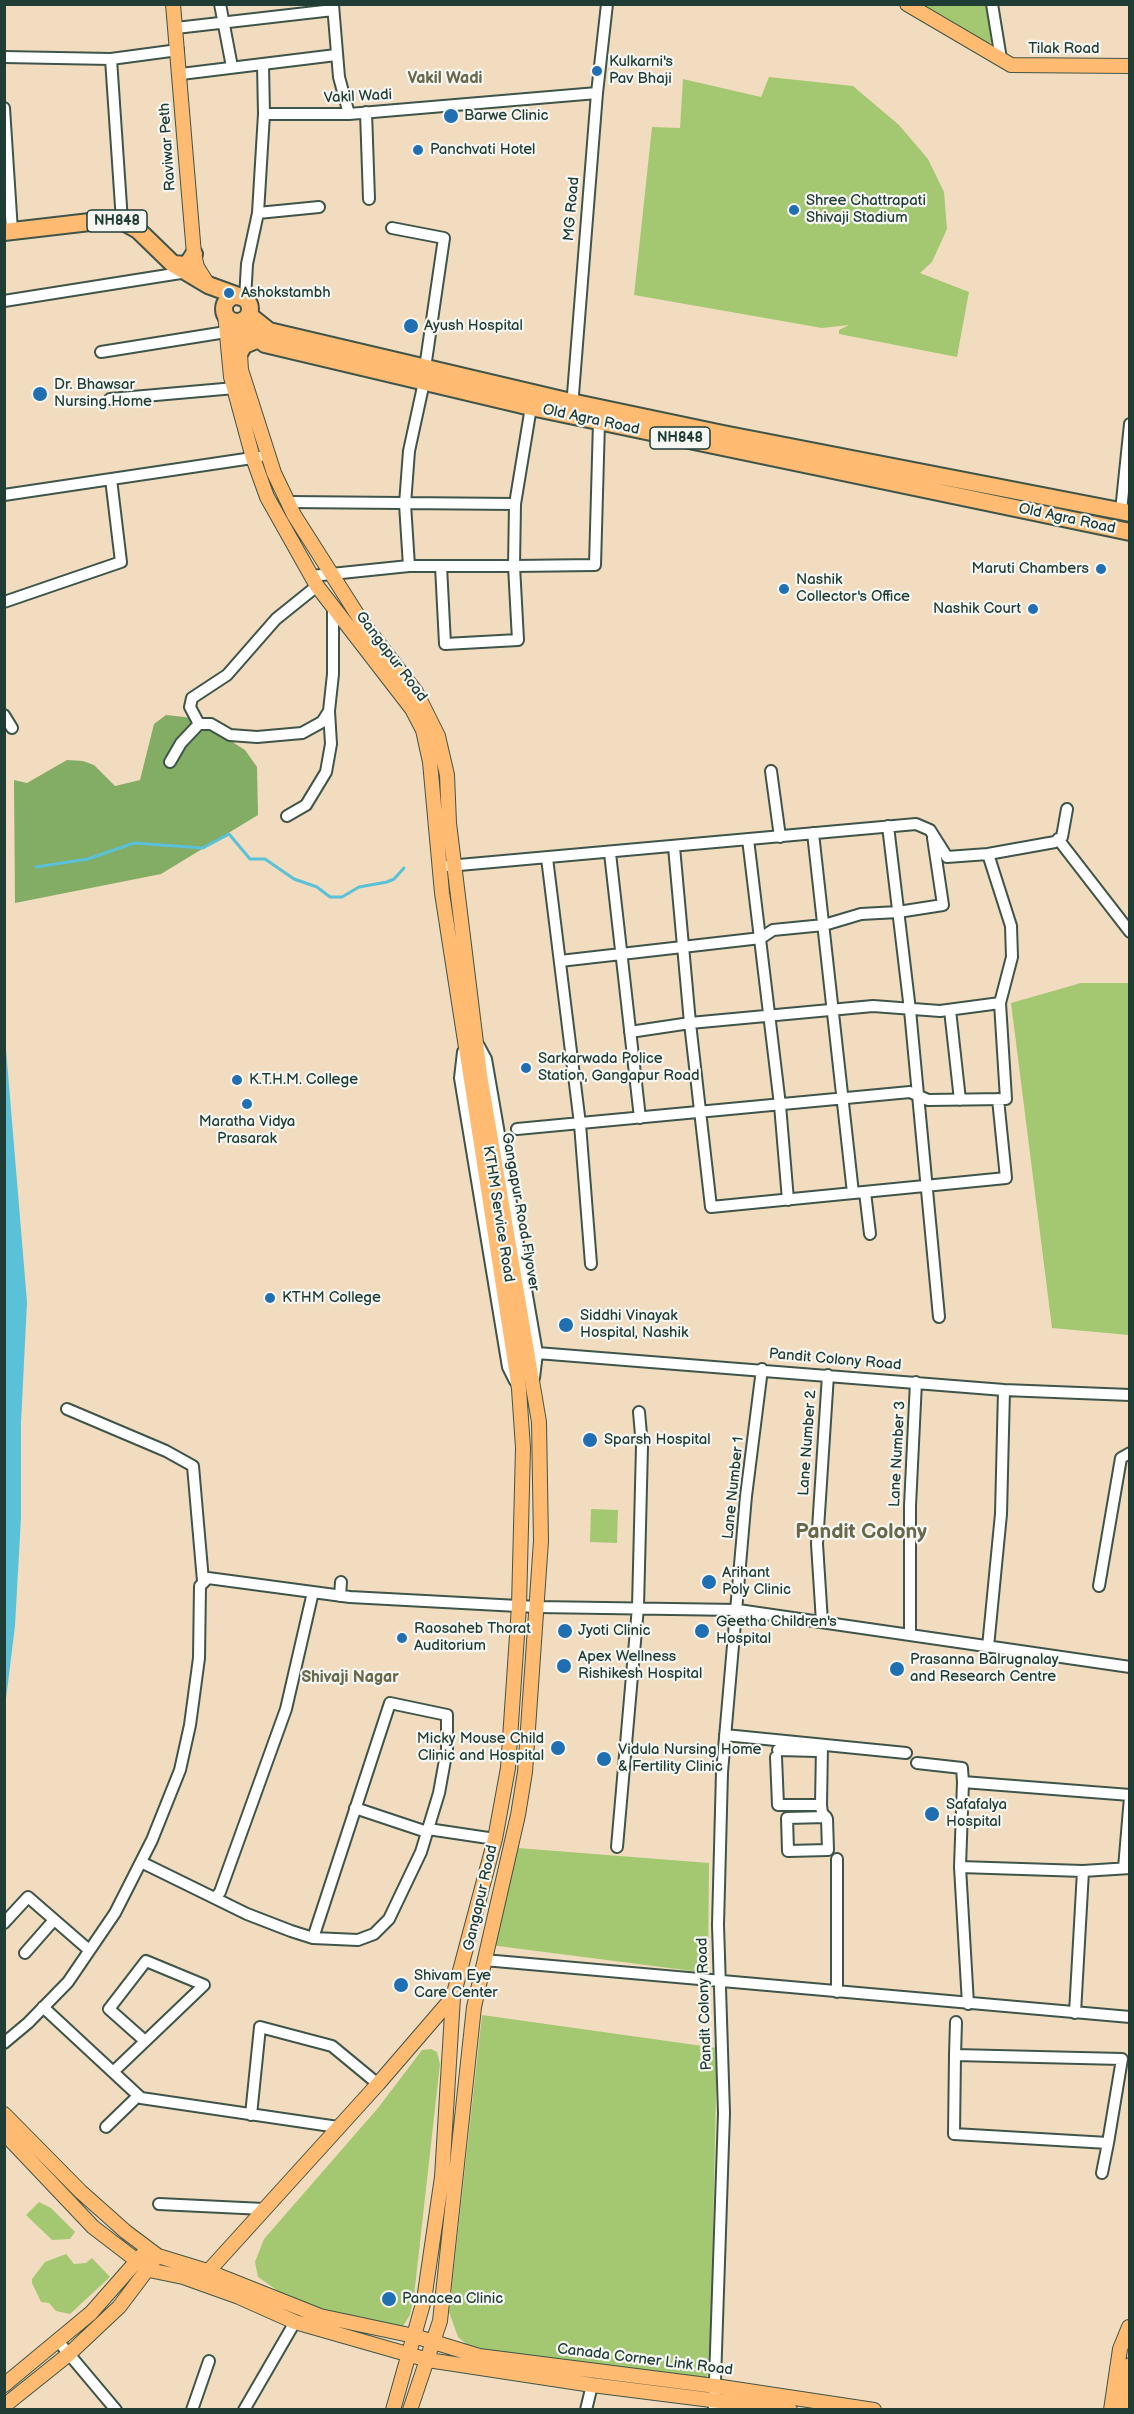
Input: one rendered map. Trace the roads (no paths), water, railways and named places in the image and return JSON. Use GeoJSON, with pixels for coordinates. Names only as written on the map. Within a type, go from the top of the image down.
{"type":"FeatureCollection","features":[{"type":"Feature","properties":{"kind":"highway","name":"NH848"},"geometry":{"type":"LineString","coordinates":[[8,232],[90,222],[122,221]]}},
{"type":"Feature","properties":{"kind":"highway","name":"Old Agra Road"},"geometry":{"type":"LineString","coordinates":[[122,221],[138,230],[180,268],[208,285],[265,344],[424,375],[572,410],[723,435],[1125,512]]}},
{"type":"Feature","properties":{"kind":"highway"},"geometry":{"type":"LineString","coordinates":[[180,268],[187,265],[194,254]]}},
{"type":"Feature","properties":{"kind":"highway","name":"Old Agra Road"},"geometry":{"type":"LineString","coordinates":[[237,313],[269,332],[531,407],[572,410],[599,422],[1130,532]]}},
{"type":"Feature","properties":{"kind":"highway"},"geometry":{"type":"LineString","coordinates":[[238,355],[244,345],[259,339]]}},
{"type":"Feature","properties":{"kind":"main road","name":"Raviwar Peth"},"geometry":{"type":"LineString","coordinates":[[173,4],[181,74],[194,254],[197,267],[208,285]]}},
{"type":"Feature","properties":{"kind":"main road","name":"Tilak Road"},"geometry":{"type":"LineString","coordinates":[[908,4],[1011,65],[1130,66]]}},
{"type":"Feature","properties":{"kind":"main road","name":"Gangapur Road"},"geometry":{"type":"LineString","coordinates":[[237,313],[238,355],[268,455],[288,502],[329,573],[428,710],[438,736],[447,775],[470,1041]]}},
{"type":"Feature","properties":{"kind":"main road","name":"Gangapur Road"},"geometry":{"type":"LineString","coordinates":[[237,313],[235,388],[253,458],[267,497],[333,608],[412,709],[423,730],[430,762],[439,867],[470,1041]]}},
{"type":"Feature","properties":{"kind":"main road","name":"Gangapur Road Flyover"},"geometry":{"type":"LineString","coordinates":[[470,1041],[528,1362],[526,1390]]}},
{"type":"Feature","properties":{"kind":"main road","name":"Gangapur Road"},"geometry":{"type":"LineString","coordinates":[[393,2409],[424,2300],[442,2177],[453,1997],[495,1839],[508,1768],[519,1606],[526,1390]]}},
{"type":"Feature","properties":{"kind":"main road","name":"Gangapur Road"},"geometry":{"type":"LineString","coordinates":[[410,2409],[434,2342],[441,2310],[474,2007],[518,1815],[525,1772],[537,1607],[542,1477],[539,1422],[526,1390]]}},
{"type":"Feature","properties":{"kind":"main road"},"geometry":{"type":"LineString","coordinates":[[199,2283],[207,2271],[378,2084],[453,1997]]}},
{"type":"Feature","properties":{"kind":"main road"},"geometry":{"type":"LineString","coordinates":[[4,2114],[81,2192],[152,2252],[119,2307],[69,2354],[4,2406]]}},
{"type":"Feature","properties":{"kind":"main road"},"geometry":{"type":"LineString","coordinates":[[4,2133],[93,2227],[143,2265]]}},
{"type":"Feature","properties":{"kind":"main road","name":"Canada Corner Link Road"},"geometry":{"type":"LineString","coordinates":[[152,2252],[207,2271],[320,2316],[414,2336],[478,2356],[790,2409]]}},
{"type":"Feature","properties":{"kind":"main road"},"geometry":{"type":"LineString","coordinates":[[4,2385],[91,2313],[143,2265]]}},
{"type":"Feature","properties":{"kind":"main road","name":"Canada Corner Link Road"},"geometry":{"type":"LineString","coordinates":[[143,2265],[239,2297],[295,2322],[428,2360],[592,2385],[715,2398],[874,2409]]}},
{"type":"Feature","properties":{"kind":"main road"},"geometry":{"type":"LineString","coordinates":[[1111,2409],[1120,2349],[1129,2328]]}},
{"type":"Feature","properties":{"kind":"main road"},"geometry":{"type":"LineString","coordinates":[[1125,2409],[1130,2364]]}},
{"type":"Feature","properties":{"kind":"street"},"geometry":{"type":"LineString","coordinates":[[220,4],[232,67]]}},
{"type":"Feature","properties":{"kind":"street","name":"MG Road"},"geometry":{"type":"LineString","coordinates":[[572,410],[597,93],[607,4]]}},
{"type":"Feature","properties":{"kind":"street"},"geometry":{"type":"LineString","coordinates":[[992,4],[1001,59]]}},
{"type":"Feature","properties":{"kind":"street"},"geometry":{"type":"LineString","coordinates":[[176,28],[333,7],[339,77],[349,114]]}},
{"type":"Feature","properties":{"kind":"street"},"geometry":{"type":"LineString","coordinates":[[4,57],[111,59],[178,50]]}},
{"type":"Feature","properties":{"kind":"street"},"geometry":{"type":"LineString","coordinates":[[181,74],[336,55]]}},
{"type":"Feature","properties":{"kind":"street"},"geometry":{"type":"LineString","coordinates":[[111,59],[122,221]]}},
{"type":"Feature","properties":{"kind":"street"},"geometry":{"type":"LineString","coordinates":[[101,352],[237,313],[258,213],[264,114],[263,64]]}},
{"type":"Feature","properties":{"kind":"street","name":"Vakil Wadi"},"geometry":{"type":"LineString","coordinates":[[264,114],[349,114],[597,93]]}},
{"type":"Feature","properties":{"kind":"street"},"geometry":{"type":"LineString","coordinates":[[4,108],[8,232]]}},
{"type":"Feature","properties":{"kind":"street"},"geometry":{"type":"LineString","coordinates":[[366,112],[369,199]]}},
{"type":"Feature","properties":{"kind":"street"},"geometry":{"type":"LineString","coordinates":[[258,213],[319,207]]}},
{"type":"Feature","properties":{"kind":"street"},"geometry":{"type":"LineString","coordinates":[[392,228],[444,238],[424,375],[410,442],[405,504],[409,566]]}},
{"type":"Feature","properties":{"kind":"street"},"geometry":{"type":"LineString","coordinates":[[4,301],[180,268]]}},
{"type":"Feature","properties":{"kind":"street"},"geometry":{"type":"LineString","coordinates":[[110,399],[235,388]]}},
{"type":"Feature","properties":{"kind":"street"},"geometry":{"type":"LineString","coordinates":[[441,566],[445,644],[518,640],[514,566],[515,504],[531,407]]}},
{"type":"Feature","properties":{"kind":"street"},"geometry":{"type":"LineString","coordinates":[[198,724],[190,707],[192,698],[227,675],[276,619],[315,581],[329,573],[409,566],[595,565],[599,422]]}},
{"type":"Feature","properties":{"kind":"street"},"geometry":{"type":"LineString","coordinates":[[1125,512],[1130,424]]}},
{"type":"Feature","properties":{"kind":"street"},"geometry":{"type":"LineString","coordinates":[[4,495],[268,455]]}},
{"type":"Feature","properties":{"kind":"street"},"geometry":{"type":"LineString","coordinates":[[4,602],[121,562],[111,479]]}},
{"type":"Feature","properties":{"kind":"street"},"geometry":{"type":"LineString","coordinates":[[288,502],[515,504]]}},
{"type":"Feature","properties":{"kind":"street"},"geometry":{"type":"LineString","coordinates":[[287,816],[306,805],[326,772],[331,744],[328,711],[333,674],[333,608]]}},
{"type":"Feature","properties":{"kind":"street"},"geometry":{"type":"LineString","coordinates":[[170,762],[181,742],[198,724],[210,724],[231,735],[285,735],[312,729],[322,723],[328,711]]}},
{"type":"Feature","properties":{"kind":"street"},"geometry":{"type":"LineString","coordinates":[[4,715],[12,728]]}},
{"type":"Feature","properties":{"kind":"street"},"geometry":{"type":"LineString","coordinates":[[771,771],[780,837]]}},
{"type":"Feature","properties":{"kind":"street"},"geometry":{"type":"LineString","coordinates":[[439,867],[916,824],[933,835],[947,857],[988,854],[1043,845],[1062,837],[1067,809]]}},
{"type":"Feature","properties":{"kind":"street"},"geometry":{"type":"LineString","coordinates":[[888,826],[919,1096],[939,1317]]}},
{"type":"Feature","properties":{"kind":"street"},"geometry":{"type":"LineString","coordinates":[[813,833],[844,1099],[859,1193],[870,1234]]}},
{"type":"Feature","properties":{"kind":"street"},"geometry":{"type":"LineString","coordinates":[[560,960],[761,938],[773,930],[824,925],[861,914],[898,912],[943,905],[933,835]]}},
{"type":"Feature","properties":{"kind":"street"},"geometry":{"type":"LineString","coordinates":[[1058,839],[1130,932]]}},
{"type":"Feature","properties":{"kind":"street"},"geometry":{"type":"LineString","coordinates":[[748,840],[780,1105],[788,1200]]}},
{"type":"Feature","properties":{"kind":"street"},"geometry":{"type":"LineString","coordinates":[[674,847],[690,1023],[711,1207],[1006,1178],[998,1099]]}},
{"type":"Feature","properties":{"kind":"street"},"geometry":{"type":"LineString","coordinates":[[610,853],[640,1118]]}},
{"type":"Feature","properties":{"kind":"street"},"geometry":{"type":"LineString","coordinates":[[517,1129],[910,1092],[928,1100],[1006,1099],[1000,1003],[1012,957],[1011,926],[988,854]]}},
{"type":"Feature","properties":{"kind":"street"},"geometry":{"type":"LineString","coordinates":[[547,858],[580,1124],[591,1264]]}},
{"type":"Feature","properties":{"kind":"street"},"geometry":{"type":"LineString","coordinates":[[630,1032],[690,1023],[834,1009],[873,1006],[910,1010],[950,1010],[1000,1003]]}},
{"type":"Feature","properties":{"kind":"street"},"geometry":{"type":"LineString","coordinates":[[950,1010],[960,1100]]}},
{"type":"Feature","properties":{"kind":"street","name":"KTHM Service Road"},"geometry":{"type":"LineString","coordinates":[[470,1041],[486,1059],[528,1362],[526,1390]]}},
{"type":"Feature","properties":{"kind":"street","name":"KTHM Service Road"},"geometry":{"type":"LineString","coordinates":[[470,1041],[460,1078],[508,1367],[526,1390]]}},
{"type":"Feature","properties":{"kind":"street","name":"Pandit Colony Road"},"geometry":{"type":"LineString","coordinates":[[528,1362],[762,1369],[1004,1390],[1130,1395]]}},
{"type":"Feature","properties":{"kind":"street","name":"Lane Number 1"},"geometry":{"type":"LineString","coordinates":[[738,1610],[746,1496],[762,1369]]}},
{"type":"Feature","properties":{"kind":"street","name":"Lane Number 2"},"geometry":{"type":"LineString","coordinates":[[822,1622],[817,1544],[828,1375]]}},
{"type":"Feature","properties":{"kind":"street","name":"Lane Number 3"},"geometry":{"type":"LineString","coordinates":[[910,1635],[910,1506],[916,1382]]}},
{"type":"Feature","properties":{"kind":"street"},"geometry":{"type":"LineString","coordinates":[[988,1647],[1001,1514],[1004,1390]]}},
{"type":"Feature","properties":{"kind":"street"},"geometry":{"type":"LineString","coordinates":[[4,2043],[68,1982],[115,1913],[141,1862],[180,1770],[199,1658],[200,1586],[203,1581],[194,1466],[166,1451],[67,1408]]}},
{"type":"Feature","properties":{"kind":"street"},"geometry":{"type":"LineString","coordinates":[[617,1847],[638,1607],[642,1446],[639,1412]]}},
{"type":"Feature","properties":{"kind":"street"},"geometry":{"type":"LineString","coordinates":[[1099,1586],[1121,1458],[1130,1453]]}},
{"type":"Feature","properties":{"kind":"street"},"geometry":{"type":"LineString","coordinates":[[203,1581],[218,1577],[340,1596],[537,1607],[738,1610],[1130,1666]]}},
{"type":"Feature","properties":{"kind":"street"},"geometry":{"type":"LineString","coordinates":[[340,1596],[341,1582]]}},
{"type":"Feature","properties":{"kind":"street"},"geometry":{"type":"LineString","coordinates":[[215,1898],[220,1892],[286,1709],[313,1592]]}},
{"type":"Feature","properties":{"kind":"street","name":"Pandit Colony Road"},"geometry":{"type":"LineString","coordinates":[[715,2398],[724,2113],[718,1925],[722,1772],[738,1610]]}},
{"type":"Feature","properties":{"kind":"street"},"geometry":{"type":"LineString","coordinates":[[141,1862],[247,1914],[313,1938],[358,1940],[374,1934],[389,1918],[421,1852],[439,1793],[447,1749],[447,1715],[390,1703],[313,1938]]}},
{"type":"Feature","properties":{"kind":"street"},"geometry":{"type":"LineString","coordinates":[[725,1735],[805,1747],[906,1753]]}},
{"type":"Feature","properties":{"kind":"street"},"geometry":{"type":"LineString","coordinates":[[805,1747],[777,1754],[777,1805],[821,1805]]}},
{"type":"Feature","properties":{"kind":"street"},"geometry":{"type":"LineString","coordinates":[[821,1748],[821,1805],[826,1816],[828,1850],[788,1851],[787,1818],[826,1816]]}},
{"type":"Feature","properties":{"kind":"street"},"geometry":{"type":"LineString","coordinates":[[917,1763],[962,1768],[960,1867],[968,2004]]}},
{"type":"Feature","properties":{"kind":"street"},"geometry":{"type":"LineString","coordinates":[[960,1867],[1083,1871],[1127,1868],[1130,1796],[963,1782]]}},
{"type":"Feature","properties":{"kind":"street"},"geometry":{"type":"LineString","coordinates":[[355,1808],[427,1831],[495,1839]]}},
{"type":"Feature","properties":{"kind":"street"},"geometry":{"type":"LineString","coordinates":[[837,1859],[837,1992]]}},
{"type":"Feature","properties":{"kind":"street"},"geometry":{"type":"LineString","coordinates":[[1075,2013],[1083,1871]]}},
{"type":"Feature","properties":{"kind":"street"},"geometry":{"type":"LineString","coordinates":[[4,1923],[28,1897],[89,1950]]}},
{"type":"Feature","properties":{"kind":"street"},"geometry":{"type":"LineString","coordinates":[[25,1953],[54,1920]]}},
{"type":"Feature","properties":{"kind":"street"},"geometry":{"type":"LineString","coordinates":[[484,1960],[1130,2017]]}},
{"type":"Feature","properties":{"kind":"street"},"geometry":{"type":"LineString","coordinates":[[113,2072],[204,1985],[146,1961],[109,2009],[145,2041]]}},
{"type":"Feature","properties":{"kind":"street"},"geometry":{"type":"LineString","coordinates":[[43,2007],[141,2098],[338,2127]]}},
{"type":"Feature","properties":{"kind":"street"},"geometry":{"type":"LineString","coordinates":[[956,2022],[954,2134],[1108,2143]]}},
{"type":"Feature","properties":{"kind":"street"},"geometry":{"type":"LineString","coordinates":[[251,2115],[260,2027],[332,2046],[378,2084]]}},
{"type":"Feature","properties":{"kind":"street"},"geometry":{"type":"LineString","coordinates":[[955,2055],[1126,2060],[1102,2173]]}},
{"type":"Feature","properties":{"kind":"street"},"geometry":{"type":"LineString","coordinates":[[106,2127],[138,2096]]}},
{"type":"Feature","properties":{"kind":"street"},"geometry":{"type":"LineString","coordinates":[[159,2204],[264,2209]]}},
{"type":"Feature","properties":{"kind":"street"},"geometry":{"type":"LineString","coordinates":[[244,2409],[295,2322]]}},
{"type":"Feature","properties":{"kind":"street"},"geometry":{"type":"LineString","coordinates":[[58,2341],[116,2409]]}},
{"type":"Feature","properties":{"kind":"street"},"geometry":{"type":"LineString","coordinates":[[192,2409],[209,2361]]}},
{"type":"Feature","properties":{"kind":"street"},"geometry":{"type":"LineString","coordinates":[[586,2409],[592,2385]]}},
{"type":"Feature","properties":{"kind":"water"},"geometry":{"type":"Polygon","coordinates":[[[4,1025],[27,1302],[21,1423],[21,1517],[15,1626],[5,1707],[4,1025]]]}},
{"type":"Feature","properties":{"kind":"waterway"},"geometry":{"type":"LineString","coordinates":[[36,867],[88,859],[134,843],[203,848],[229,834],[250,859],[265,859],[294,879],[317,887],[330,897],[342,897],[359,887],[387,882],[394,879],[404,868]]}},
{"type":"Feature","properties":{"kind":"place","name":"Kulkarni's Pav Bhaji"},"geometry":{"type":"Point","coordinates":[597,71]}},
{"type":"Feature","properties":{"kind":"place","name":"Barwe Clinic"},"geometry":{"type":"Point","coordinates":[451,116]}},
{"type":"Feature","properties":{"kind":"place","name":"Panchvati Hotel"},"geometry":{"type":"Point","coordinates":[418,150]}},
{"type":"Feature","properties":{"kind":"place","name":"Shree Chattrapati Shivaji Stadium"},"geometry":{"type":"Point","coordinates":[794,210]}},
{"type":"Feature","properties":{"kind":"place","name":"Ashokstambh"},"geometry":{"type":"Point","coordinates":[229,293]}},
{"type":"Feature","properties":{"kind":"place","name":"Ayush Hospital"},"geometry":{"type":"Point","coordinates":[411,326]}},
{"type":"Feature","properties":{"kind":"place","name":"Dr. Bhawsar Nursing Home"},"geometry":{"type":"Point","coordinates":[40,394]}},
{"type":"Feature","properties":{"kind":"place","name":"Maruti Chambers"},"geometry":{"type":"Point","coordinates":[1101,569]}},
{"type":"Feature","properties":{"kind":"place","name":"Nashik Collector's Office"},"geometry":{"type":"Point","coordinates":[784,589]}},
{"type":"Feature","properties":{"kind":"place","name":"Nashik Court"},"geometry":{"type":"Point","coordinates":[1033,609]}},
{"type":"Feature","properties":{"kind":"place","name":"Sarkarwada Police Station, Gangapur Road"},"geometry":{"type":"Point","coordinates":[526,1068]}},
{"type":"Feature","properties":{"kind":"place","name":"K.T.H.M. College"},"geometry":{"type":"Point","coordinates":[237,1080]}},
{"type":"Feature","properties":{"kind":"place","name":"Maratha Vidya Prasarak"},"geometry":{"type":"Point","coordinates":[247,1104]}},
{"type":"Feature","properties":{"kind":"place","name":"KTHM College"},"geometry":{"type":"Point","coordinates":[270,1298]}},
{"type":"Feature","properties":{"kind":"place","name":"Siddhi Vinayak Hospital, Nashik"},"geometry":{"type":"Point","coordinates":[566,1325]}},
{"type":"Feature","properties":{"kind":"place","name":"Sparsh Hospital"},"geometry":{"type":"Point","coordinates":[590,1440]}},
{"type":"Feature","properties":{"kind":"place","name":"Arihant Poly Clinic"},"geometry":{"type":"Point","coordinates":[709,1582]}},
{"type":"Feature","properties":{"kind":"place","name":"Jyoti Clinic"},"geometry":{"type":"Point","coordinates":[565,1631]}},
{"type":"Feature","properties":{"kind":"place","name":"Geetha Children's Hospital"},"geometry":{"type":"Point","coordinates":[702,1631]}},
{"type":"Feature","properties":{"kind":"place","name":"Raosaheb Thorat Auditorium"},"geometry":{"type":"Point","coordinates":[402,1638]}},
{"type":"Feature","properties":{"kind":"place","name":"Apex Wellness Rishikesh Hospital"},"geometry":{"type":"Point","coordinates":[564,1666]}},
{"type":"Feature","properties":{"kind":"place","name":"Prasanna Balrugnalay and Research Centre"},"geometry":{"type":"Point","coordinates":[897,1669]}},
{"type":"Feature","properties":{"kind":"place","name":"Micky Mouse Child Clinic and Hospital"},"geometry":{"type":"Point","coordinates":[558,1748]}},
{"type":"Feature","properties":{"kind":"place","name":"Vidula Nursing Home & Fertility Clinic"},"geometry":{"type":"Point","coordinates":[604,1759]}},
{"type":"Feature","properties":{"kind":"place","name":"Safafalya Hospital"},"geometry":{"type":"Point","coordinates":[932,1814]}},
{"type":"Feature","properties":{"kind":"place","name":"Shivam Eye Care Center"},"geometry":{"type":"Point","coordinates":[401,1985]}},
{"type":"Feature","properties":{"kind":"place","name":"Panacea Clinic"},"geometry":{"type":"Point","coordinates":[389,2299]}},
{"type":"Feature","properties":{"kind":"district","name":"Vakil Wadi"},"geometry":{"type":"Point","coordinates":[445,79]}},
{"type":"Feature","properties":{"kind":"district","name":"Pandit Colony"},"geometry":{"type":"Point","coordinates":[861,1533]}},
{"type":"Feature","properties":{"kind":"district","name":"Shivaji Nagar"},"geometry":{"type":"Point","coordinates":[350,1678]}}]}
